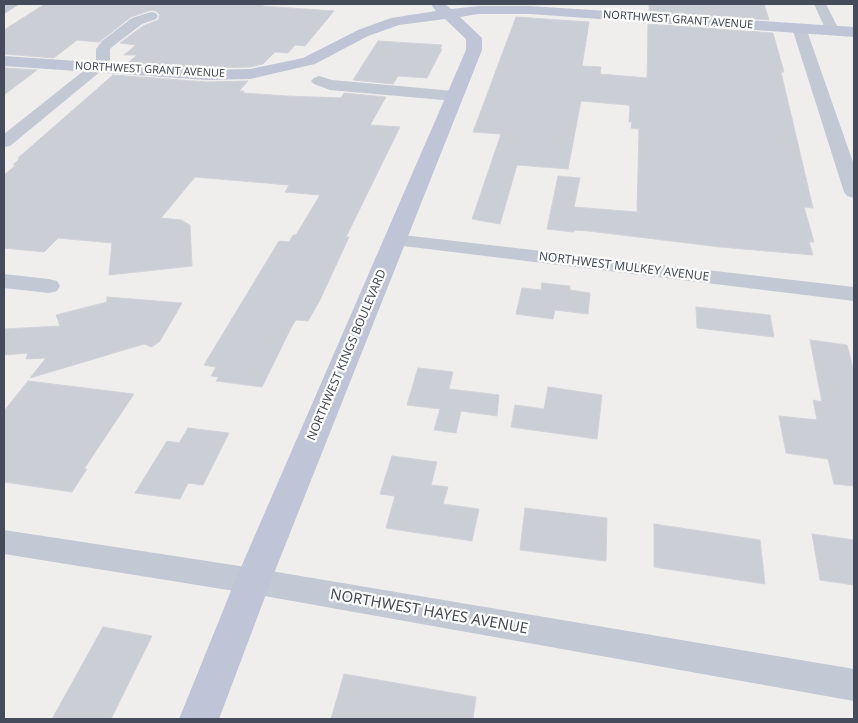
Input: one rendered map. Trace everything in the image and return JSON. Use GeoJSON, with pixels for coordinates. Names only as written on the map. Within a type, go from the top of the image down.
{"type":"FeatureCollection","features":[{"type":"Feature","properties":{"kind":"main road","name":"NORTHWEST GRANT AVENUE"},"geometry":{"type":"LineString","coordinates":[[4,61],[208,75],[267,71],[309,61],[377,27],[442,9],[530,10],[854,32]]}},
{"type":"Feature","properties":{"kind":"main road","name":"NORTHWEST KINGS BOULEVARD"},"geometry":{"type":"LineString","coordinates":[[198,719],[252,581],[469,64],[475,43],[474,38],[442,9]]}},
{"type":"Feature","properties":{"kind":"street"},"geometry":{"type":"LineString","coordinates":[[4,10],[14,4]]}},
{"type":"Feature","properties":{"kind":"street"},"geometry":{"type":"LineString","coordinates":[[820,4],[832,30]]}},
{"type":"Feature","properties":{"kind":"street"},"geometry":{"type":"LineString","coordinates":[[4,142],[96,68],[103,60],[103,49],[107,44],[137,21],[151,16]]}},
{"type":"Feature","properties":{"kind":"street"},"geometry":{"type":"LineString","coordinates":[[798,28],[854,192]]}},
{"type":"Feature","properties":{"kind":"street"},"geometry":{"type":"LineString","coordinates":[[319,81],[330,85],[454,96]]}},
{"type":"Feature","properties":{"kind":"street","name":"NORTHWEST MULKEY AVENUE"},"geometry":{"type":"LineString","coordinates":[[394,240],[854,294]]}},
{"type":"Feature","properties":{"kind":"street"},"geometry":{"type":"LineString","coordinates":[[4,281],[49,286]]}},
{"type":"Feature","properties":{"kind":"street","name":"NORTHWEST HAYES AVENUE"},"geometry":{"type":"LineString","coordinates":[[4,542],[252,581],[854,685]]}},
{"type":"Feature","properties":{"kind":"building"},"geometry":{"type":"Polygon","coordinates":[[[45,4],[265,4],[262,6],[334,11],[305,46],[295,45],[288,53],[275,52],[263,64],[250,67],[207,68],[128,63],[137,55],[124,55],[136,45],[120,43],[143,26],[158,20],[160,15],[156,11],[151,10],[131,17],[99,42],[77,40],[54,58],[4,54],[4,30],[45,4]]]}},
{"type":"Feature","properties":{"kind":"building"},"geometry":{"type":"Polygon","coordinates":[[[649,4],[764,4],[769,20],[649,12],[649,4]]]}},
{"type":"Feature","properties":{"kind":"building"},"geometry":{"type":"Polygon","coordinates":[[[516,17],[589,22],[582,66],[601,67],[600,74],[647,78],[648,24],[773,33],[784,72],[781,72],[813,208],[804,207],[814,242],[809,242],[813,255],[720,247],[589,231],[574,230],[574,232],[547,229],[558,176],[580,178],[574,207],[637,212],[639,129],[631,128],[632,122],[629,122],[630,106],[628,105],[581,101],[568,169],[517,165],[500,224],[472,219],[501,134],[473,132],[516,17]]]}},
{"type":"Feature","properties":{"kind":"building"},"geometry":{"type":"Polygon","coordinates":[[[378,41],[442,45],[440,49],[442,49],[427,78],[398,76],[393,84],[353,80],[378,41]]]}},
{"type":"Feature","properties":{"kind":"building"},"geometry":{"type":"Polygon","coordinates":[[[4,68],[37,70],[4,95],[4,68]]]}},
{"type":"Feature","properties":{"kind":"building"},"geometry":{"type":"Polygon","coordinates":[[[113,75],[207,82],[248,81],[239,91],[244,91],[243,93],[341,98],[344,93],[386,97],[370,125],[400,127],[346,237],[349,237],[320,300],[308,321],[296,320],[262,387],[216,381],[219,377],[211,376],[216,367],[204,365],[279,241],[289,242],[293,235],[296,235],[320,195],[285,192],[289,185],[195,177],[161,218],[181,220],[190,225],[192,266],[109,275],[112,243],[58,238],[44,252],[4,248],[4,175],[16,165],[13,165],[20,158],[18,158],[113,75]]]}},
{"type":"Feature","properties":{"kind":"building"},"geometry":{"type":"Polygon","coordinates":[[[542,283],[570,286],[570,290],[590,293],[588,314],[555,310],[553,319],[516,314],[522,288],[541,290],[542,283]]]}},
{"type":"Feature","properties":{"kind":"building"},"geometry":{"type":"Polygon","coordinates":[[[107,297],[182,303],[160,341],[152,347],[144,344],[30,378],[46,358],[26,359],[28,353],[4,355],[4,329],[60,326],[56,315],[107,302],[107,297]]]}},
{"type":"Feature","properties":{"kind":"building"},"geometry":{"type":"Polygon","coordinates":[[[696,307],[770,315],[774,337],[697,328],[696,307]]]}},
{"type":"Feature","properties":{"kind":"building"},"geometry":{"type":"Polygon","coordinates":[[[810,340],[847,345],[854,372],[854,486],[834,484],[828,459],[786,453],[779,416],[817,420],[813,400],[822,402],[810,340]]]}},
{"type":"Feature","properties":{"kind":"building"},"geometry":{"type":"Polygon","coordinates":[[[418,368],[453,372],[449,389],[499,395],[497,416],[461,411],[456,433],[434,430],[440,409],[407,405],[418,368]]]}},
{"type":"Feature","properties":{"kind":"building"},"geometry":{"type":"Polygon","coordinates":[[[28,381],[134,394],[84,469],[87,469],[72,492],[4,482],[4,411],[28,381]]]}},
{"type":"Feature","properties":{"kind":"building"},"geometry":{"type":"Polygon","coordinates":[[[548,387],[602,395],[597,439],[511,427],[515,405],[544,409],[548,387]]]}},
{"type":"Feature","properties":{"kind":"building"},"geometry":{"type":"Polygon","coordinates":[[[188,428],[229,433],[203,485],[188,483],[180,499],[135,493],[167,441],[179,443],[188,428]]]}},
{"type":"Feature","properties":{"kind":"building"},"geometry":{"type":"Polygon","coordinates":[[[392,456],[437,462],[431,485],[448,487],[443,504],[479,509],[472,541],[386,528],[395,496],[380,494],[392,456]]]}},
{"type":"Feature","properties":{"kind":"building"},"geometry":{"type":"Polygon","coordinates":[[[525,508],[607,518],[606,561],[520,550],[525,508]]]}},
{"type":"Feature","properties":{"kind":"building"},"geometry":{"type":"Polygon","coordinates":[[[654,524],[760,540],[765,584],[654,567],[654,524]]]}},
{"type":"Feature","properties":{"kind":"building"},"geometry":{"type":"Polygon","coordinates":[[[812,534],[854,540],[854,585],[820,580],[812,534]]]}},
{"type":"Feature","properties":{"kind":"building"},"geometry":{"type":"Polygon","coordinates":[[[103,627],[152,636],[111,719],[52,719],[103,627]]]}},
{"type":"Feature","properties":{"kind":"building"},"geometry":{"type":"Polygon","coordinates":[[[344,674],[476,697],[473,719],[331,719],[344,674]]]}}]}
